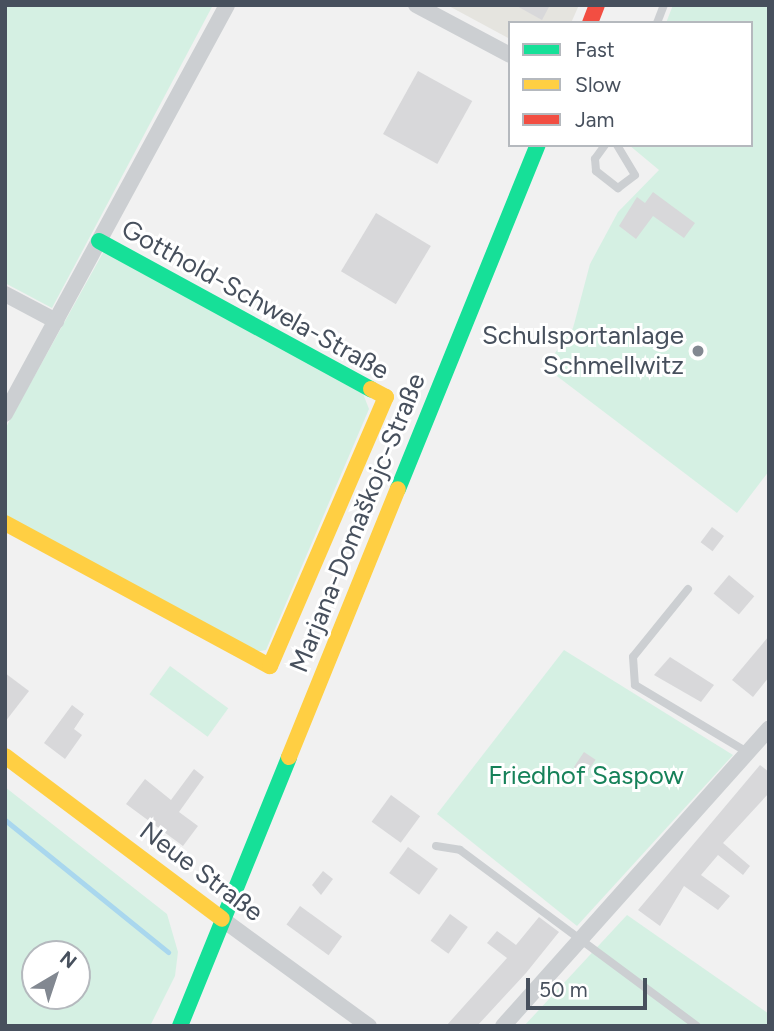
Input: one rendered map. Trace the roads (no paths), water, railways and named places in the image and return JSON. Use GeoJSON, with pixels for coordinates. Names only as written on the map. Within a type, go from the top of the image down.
{"type":"FeatureCollection","features":[{"type":"Feature","properties":{"kind":"street","name":"Gotthold-Schwela-Straße"},"geometry":{"type":"LineString","coordinates":[[5,414],[227,5]]}},
{"type":"Feature","properties":{"kind":"street"},"geometry":{"type":"LineString","coordinates":[[416,5],[508,54]]}},
{"type":"Feature","properties":{"kind":"street","name":"Marjana-Domaškojc-Straße"},"geometry":{"type":"LineString","coordinates":[[180,1026],[537,147]]}},
{"type":"Feature","properties":{"kind":"street","name":"Gotthold-Schwela-Straße"},"geometry":{"type":"LineString","coordinates":[[5,523],[270,666],[386,397],[99,241]]}},
{"type":"Feature","properties":{"kind":"street"},"geometry":{"type":"LineString","coordinates":[[5,294],[56,321]]}},
{"type":"Feature","properties":{"kind":"street"},"geometry":{"type":"LineString","coordinates":[[503,1026],[769,729]]}},
{"type":"Feature","properties":{"kind":"street","name":"Neue Straße"},"geometry":{"type":"LineString","coordinates":[[5,756],[369,1026]]}},
{"type":"Feature","properties":{"kind":"lane"},"geometry":{"type":"LineString","coordinates":[[600,147],[596,171],[618,188],[635,175],[618,147]]}},
{"type":"Feature","properties":{"kind":"lane"},"geometry":{"type":"LineString","coordinates":[[688,589],[633,657],[635,685],[747,752]]}},
{"type":"Feature","properties":{"kind":"lane"},"geometry":{"type":"LineString","coordinates":[[436,846],[460,850],[697,1026]]}},
{"type":"Feature","properties":{"kind":"waterway"},"geometry":{"type":"LineString","coordinates":[[5,820],[168,952]]}},
{"type":"Feature","properties":{"kind":"place","name":"Schulsportanlage Schmellwitz"},"geometry":{"type":"Point","coordinates":[698,351]}},
{"type":"Feature","properties":{"kind":"park label","name":"Friedhof Saspow"},"geometry":{"type":"Point","coordinates":[586,776]}}]}
